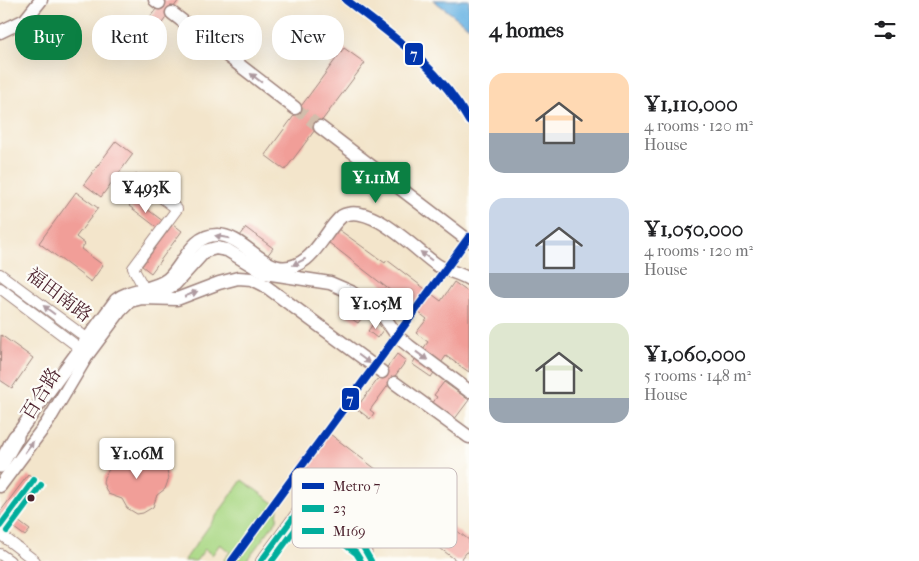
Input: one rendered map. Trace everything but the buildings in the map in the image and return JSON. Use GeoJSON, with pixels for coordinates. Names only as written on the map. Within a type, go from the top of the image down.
{"type":"FeatureCollection","features":[{"type":"Feature","properties":{"kind":"highway"},"geometry":{"type":"LineString","coordinates":[[0,465],[16,437]]}},
{"type":"Feature","properties":{"kind":"main road"},"geometry":{"type":"LineString","coordinates":[[0,32],[25,20],[41,0]]}},
{"type":"Feature","properties":{"kind":"main road"},"geometry":{"type":"LineString","coordinates":[[172,13],[295,108]]}},
{"type":"Feature","properties":{"kind":"main road"},"geometry":{"type":"LineString","coordinates":[[320,127],[469,241]]}},
{"type":"Feature","properties":{"kind":"main road"},"geometry":{"type":"LineString","coordinates":[[147,294],[167,280],[198,241],[210,236],[230,238],[272,266],[285,267],[295,265],[313,252],[340,218],[352,212],[372,217],[440,266],[469,279]]}},
{"type":"Feature","properties":{"kind":"main road"},"geometry":{"type":"LineString","coordinates":[[147,294],[175,284],[205,251],[216,248],[227,250],[265,273],[330,283],[351,292],[382,314],[404,343],[469,391]]}},
{"type":"Feature","properties":{"kind":"main road"},"geometry":{"type":"LineString","coordinates":[[88,347],[116,300],[132,291],[177,299],[238,278],[258,281],[382,372]]}},
{"type":"Feature","properties":{"kind":"main road","name":"百合路"},"geometry":{"type":"LineString","coordinates":[[0,458],[88,347]]}},
{"type":"Feature","properties":{"kind":"main road","name":"百合路"},"geometry":{"type":"LineString","coordinates":[[0,486],[47,423],[88,347]]}},
{"type":"Feature","properties":{"kind":"main road"},"geometry":{"type":"LineString","coordinates":[[395,383],[469,437]]}},
{"type":"Feature","properties":{"kind":"street"},"geometry":{"type":"LineString","coordinates":[[138,180],[178,208],[134,268],[147,294]]}},
{"type":"Feature","properties":{"kind":"street","name":"福田南路"},"geometry":{"type":"LineString","coordinates":[[0,274],[88,347]]}},
{"type":"Feature","properties":{"kind":"street","name":"福田南路"},"geometry":{"type":"LineString","coordinates":[[1,291],[88,347]]}},
{"type":"Feature","properties":{"kind":"street"},"geometry":{"type":"LineString","coordinates":[[261,561],[292,519]]}},
{"type":"Feature","properties":{"kind":"street"},"geometry":{"type":"LineString","coordinates":[[0,534],[35,561]]}},
{"type":"Feature","properties":{"kind":"street"},"geometry":{"type":"LineString","coordinates":[[0,554],[10,561]]}},
{"type":"Feature","properties":{"kind":"green space"},"geometry":{"type":"Polygon","coordinates":[[[242,480],[278,506],[277,520],[246,561],[223,561],[230,552],[220,544],[212,555],[205,549],[196,561],[184,561],[242,480]]]}},
{"type":"Feature","properties":{"kind":"water"},"geometry":{"type":"Polygon","coordinates":[[[433,0],[469,0],[469,27],[433,0]]]}},
{"type":"Feature","properties":{"kind":"tunnel"},"geometry":{"type":"LineString","coordinates":[[295,108],[320,127]]}},
{"type":"Feature","properties":{"kind":"metro line","name":"7"},"geometry":{"type":"LineString","coordinates":[[346,0],[398,40],[430,69],[457,102],[469,121]]}},
{"type":"Feature","properties":{"kind":"metro line","name":"7"},"geometry":{"type":"LineString","coordinates":[[300,468],[469,237]]}},
{"type":"Feature","properties":{"kind":"metro line","name":"7"},"geometry":{"type":"LineString","coordinates":[[232,561],[292,479]]}},
{"type":"Feature","properties":{"kind":"transit line","name":"23"},"geometry":{"type":"LineString","coordinates":[[0,526],[34,480]]}},
{"type":"Feature","properties":{"kind":"transit line","name":"M169"},"geometry":{"type":"LineString","coordinates":[[7,531],[41,485]]}},
{"type":"Feature","properties":{"kind":"transit line","name":"23"},"geometry":{"type":"LineString","coordinates":[[261,561],[292,519]]}},
{"type":"Feature","properties":{"kind":"transit line","name":"M169"},"geometry":{"type":"LineString","coordinates":[[272,561],[292,534]]}},
{"type":"Feature","properties":{"kind":"transit line","name":"M169"},"geometry":{"type":"LineString","coordinates":[[349,548],[356,553],[361,561]]}},
{"type":"Feature","properties":{"kind":"transit line","name":"23"},"geometry":{"type":"LineString","coordinates":[[364,548],[371,561]]}}]}
